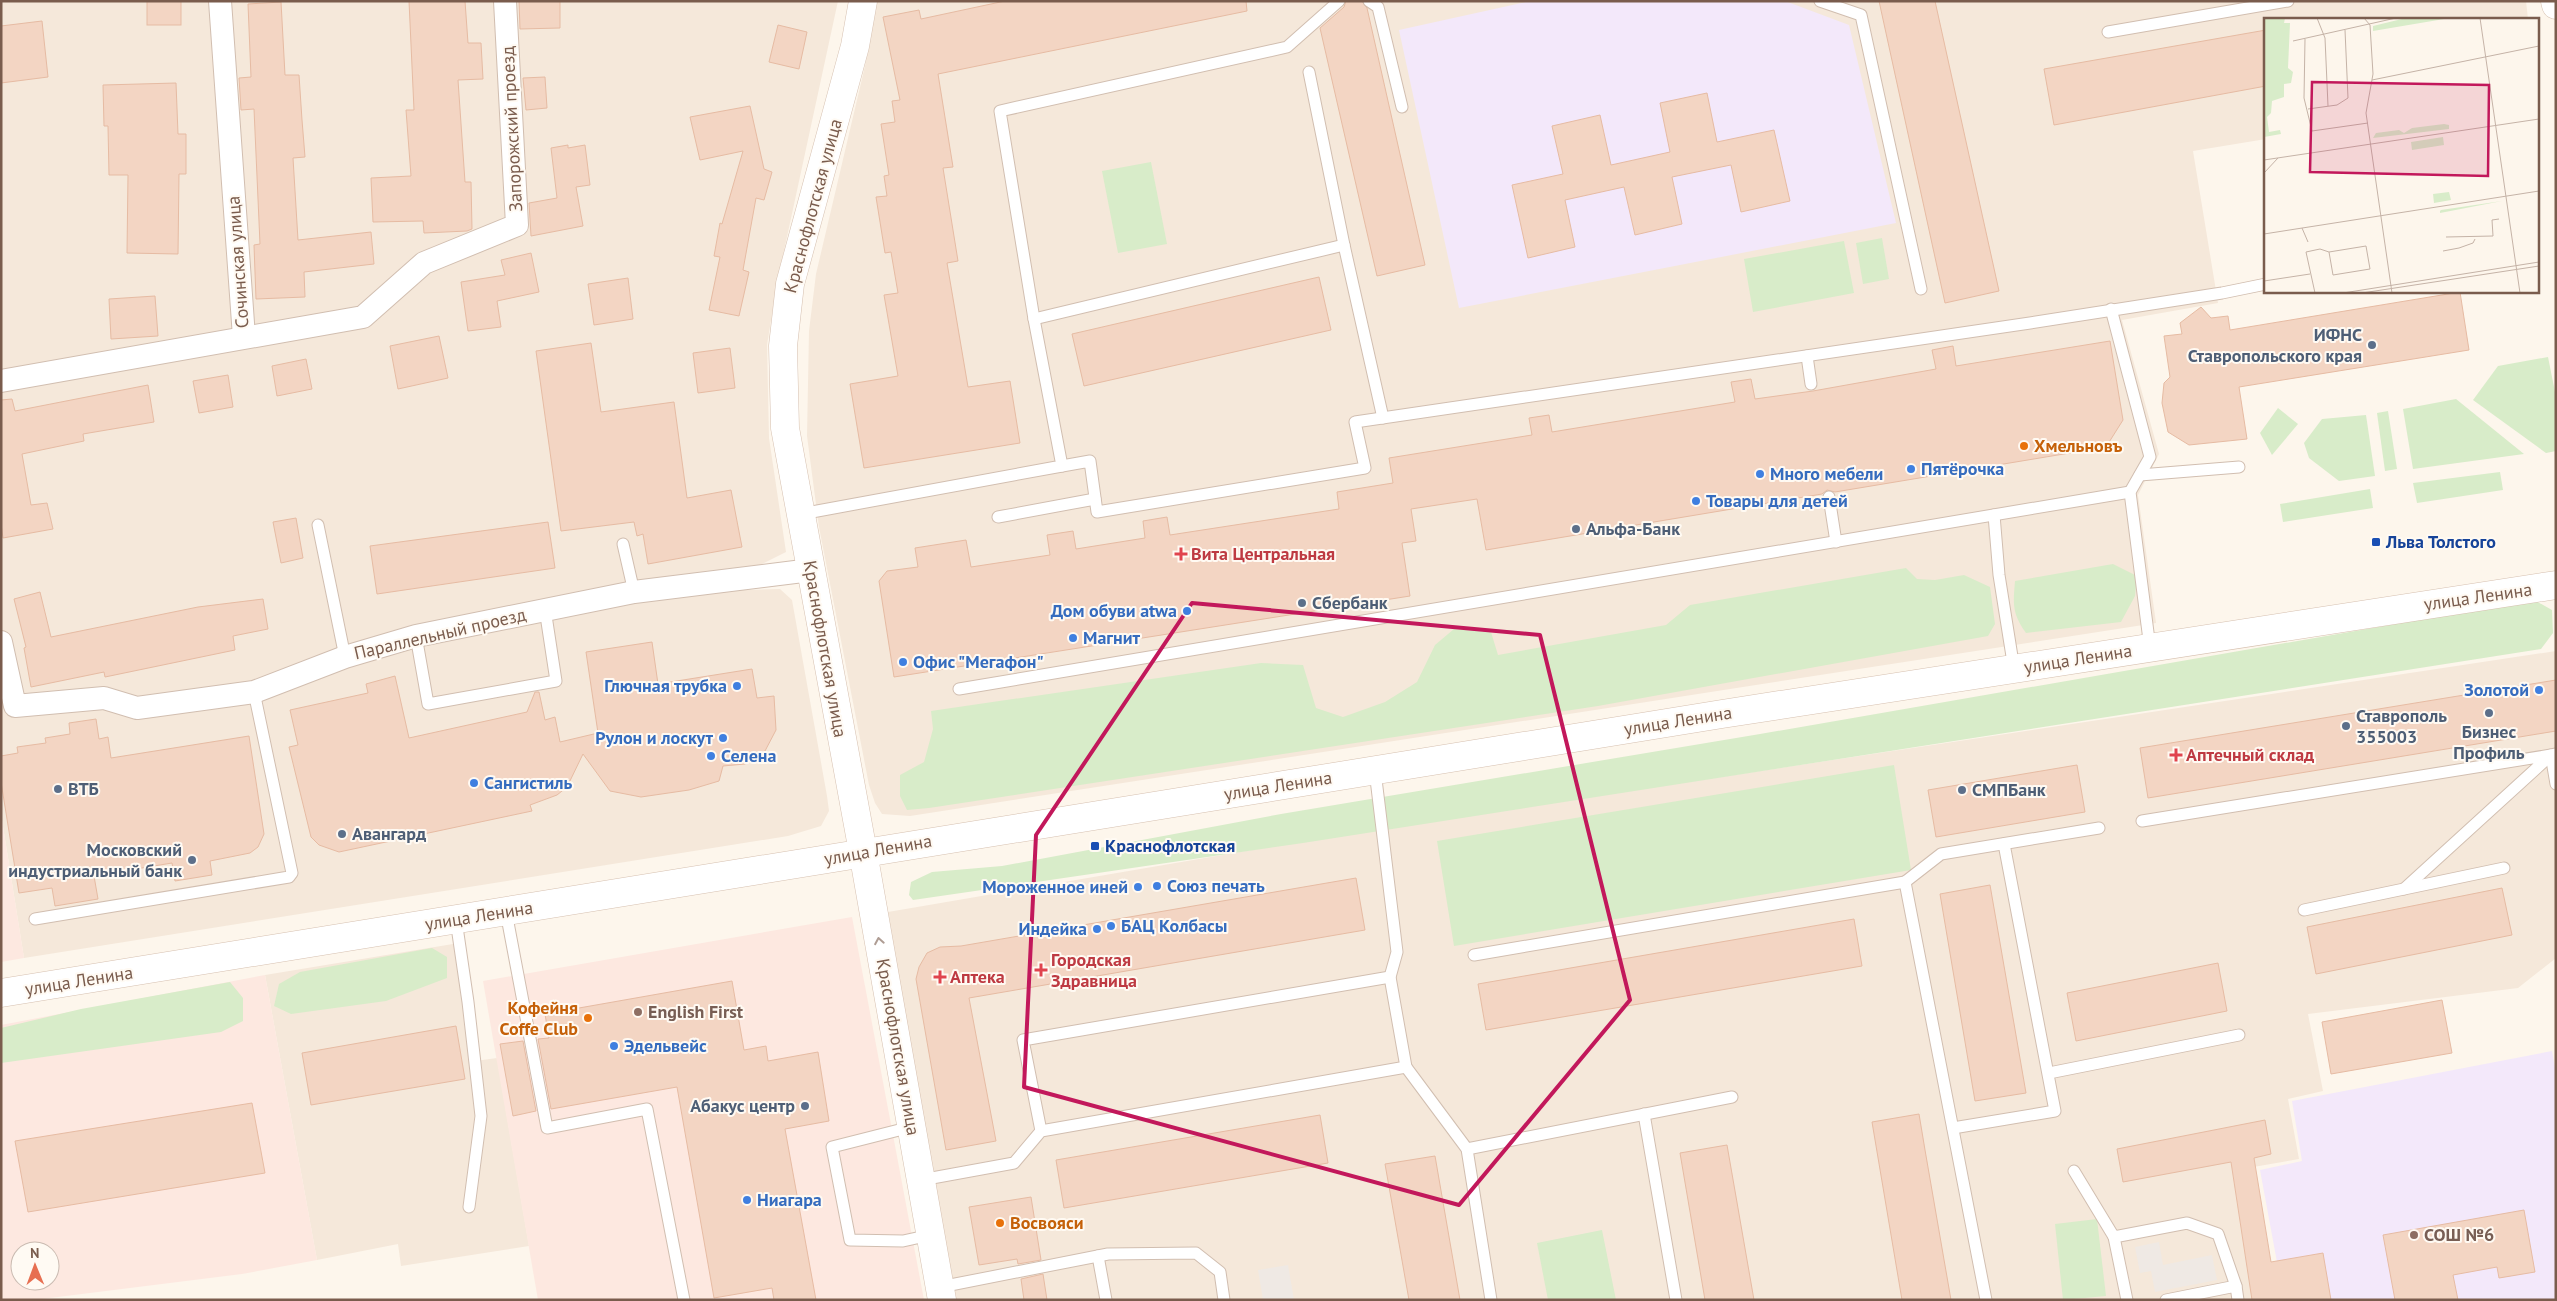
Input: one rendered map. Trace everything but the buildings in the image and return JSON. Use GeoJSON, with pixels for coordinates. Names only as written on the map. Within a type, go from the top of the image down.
{"type":"FeatureCollection","features":[{"type":"Feature","properties":{"kind":"main road","name":"Краснофлотская улица"},"geometry":{"type":"LineString","coordinates":[[863,1],[855,46],[790,284],[783,346],[785,428],[863,852],[941,1293]]}},
{"type":"Feature","properties":{"kind":"main road"},"geometry":{"type":"LineString","coordinates":[[2555,1],[2556,6]]}},
{"type":"Feature","properties":{"kind":"main road","name":"улица Ленина"},"geometry":{"type":"LineString","coordinates":[[1,993],[1713,715],[2150,648],[2368,612],[2556,585]]}},
{"type":"Feature","properties":{"kind":"street","name":"Сочинская улица"},"geometry":{"type":"LineString","coordinates":[[1,381],[244,337],[220,1]]}},
{"type":"Feature","properties":{"kind":"street","name":"Запорожский проезд"},"geometry":{"type":"LineString","coordinates":[[244,337],[363,318],[424,263],[517,224],[505,1]]}},
{"type":"Feature","properties":{"kind":"street","name":"Параллельный проезд"},"geometry":{"type":"LineString","coordinates":[[1,642],[15,706],[104,698],[137,708],[254,692],[345,657],[416,636],[545,609],[634,592],[811,570]]}},
{"type":"Feature","properties":{"kind":"lane"},"geometry":{"type":"LineString","coordinates":[[1062,466],[1034,319],[1000,110],[1287,47],[1339,1]]}},
{"type":"Feature","properties":{"kind":"lane"},"geometry":{"type":"LineString","coordinates":[[1369,1],[1378,7],[1402,107]]}},
{"type":"Feature","properties":{"kind":"lane"},"geometry":{"type":"LineString","coordinates":[[1820,1],[1861,14]]}},
{"type":"Feature","properties":{"kind":"lane"},"geometry":{"type":"LineString","coordinates":[[1858,1],[1921,288]]}},
{"type":"Feature","properties":{"kind":"lane"},"geometry":{"type":"LineString","coordinates":[[2108,32],[2288,1]]}},
{"type":"Feature","properties":{"kind":"lane"},"geometry":{"type":"LineString","coordinates":[[1309,72],[1344,245],[1376,378],[1383,418]]}},
{"type":"Feature","properties":{"kind":"lane"},"geometry":{"type":"LineString","coordinates":[[1034,319],[1344,245]]}},
{"type":"Feature","properties":{"kind":"lane"},"geometry":{"type":"LineString","coordinates":[[801,514],[1090,461],[1097,512],[1365,468],[1355,422],[1807,356],[2222,293],[2264,284]]}},
{"type":"Feature","properties":{"kind":"lane"},"geometry":{"type":"LineString","coordinates":[[2111,309],[2150,457],[2130,492],[2150,648]]}},
{"type":"Feature","properties":{"kind":"lane"},"geometry":{"type":"LineString","coordinates":[[1807,356],[1811,384]]}},
{"type":"Feature","properties":{"kind":"lane"},"geometry":{"type":"LineString","coordinates":[[2140,475],[2239,467]]}},
{"type":"Feature","properties":{"kind":"lane"},"geometry":{"type":"LineString","coordinates":[[959,690],[2130,492]]}},
{"type":"Feature","properties":{"kind":"lane"},"geometry":{"type":"LineString","coordinates":[[1829,497],[1836,542]]}},
{"type":"Feature","properties":{"kind":"lane"},"geometry":{"type":"LineString","coordinates":[[998,517],[1095,499]]}},
{"type":"Feature","properties":{"kind":"lane"},"geometry":{"type":"LineString","coordinates":[[1994,515],[1999,575],[2014,669]]}},
{"type":"Feature","properties":{"kind":"lane"},"geometry":{"type":"LineString","coordinates":[[318,525],[345,657]]}},
{"type":"Feature","properties":{"kind":"lane"},"geometry":{"type":"LineString","coordinates":[[623,544],[634,592]]}},
{"type":"Feature","properties":{"kind":"lane"},"geometry":{"type":"LineString","coordinates":[[416,636],[428,704],[556,681],[545,609]]}},
{"type":"Feature","properties":{"kind":"lane"},"geometry":{"type":"LineString","coordinates":[[35,919],[289,877],[292,873],[254,692]]}},
{"type":"Feature","properties":{"kind":"lane"},"geometry":{"type":"LineString","coordinates":[[2554,755],[2556,784]]}},
{"type":"Feature","properties":{"kind":"lane"},"geometry":{"type":"LineString","coordinates":[[2142,821],[2554,755]]}},
{"type":"Feature","properties":{"kind":"lane"},"geometry":{"type":"LineString","coordinates":[[2404,889],[2554,755]]}},
{"type":"Feature","properties":{"kind":"lane"},"geometry":{"type":"LineString","coordinates":[[1375,771],[1397,952],[1390,977],[1406,1067],[1467,1149],[1491,1300]]}},
{"type":"Feature","properties":{"kind":"lane"},"geometry":{"type":"LineString","coordinates":[[1474,955],[1905,882],[1941,854],[2098,828]]}},
{"type":"Feature","properties":{"kind":"lane"},"geometry":{"type":"LineString","coordinates":[[1953,1128],[2055,1111],[2004,844]]}},
{"type":"Feature","properties":{"kind":"lane"},"geometry":{"type":"LineString","coordinates":[[2304,910],[2504,868]]}},
{"type":"Feature","properties":{"kind":"lane"},"geometry":{"type":"LineString","coordinates":[[1905,882],[1986,1300]]}},
{"type":"Feature","properties":{"kind":"lane"},"geometry":{"type":"LineString","coordinates":[[506,912],[547,1128],[647,1109],[684,1300]]}},
{"type":"Feature","properties":{"kind":"lane"},"geometry":{"type":"LineString","coordinates":[[456,920],[468,1002],[481,1116],[469,1207]]}},
{"type":"Feature","properties":{"kind":"lane"},"geometry":{"type":"LineString","coordinates":[[1041,1131],[1023,1040],[1390,977]]}},
{"type":"Feature","properties":{"kind":"lane"},"geometry":{"type":"LineString","coordinates":[[2048,1073],[2239,1035]]}},
{"type":"Feature","properties":{"kind":"lane"},"geometry":{"type":"LineString","coordinates":[[922,1180],[1014,1162],[1041,1131],[1406,1067]]}},
{"type":"Feature","properties":{"kind":"lane"},"geometry":{"type":"LineString","coordinates":[[1467,1149],[1732,1097]]}},
{"type":"Feature","properties":{"kind":"lane"},"geometry":{"type":"LineString","coordinates":[[1644,1114],[1676,1300]]}},
{"type":"Feature","properties":{"kind":"lane"},"geometry":{"type":"LineString","coordinates":[[912,1127],[832,1147],[850,1240],[904,1241],[930,1235]]}},
{"type":"Feature","properties":{"kind":"lane"},"geometry":{"type":"LineString","coordinates":[[2074,1171],[2114,1237],[2127,1300]]}},
{"type":"Feature","properties":{"kind":"lane"},"geometry":{"type":"LineString","coordinates":[[2114,1237],[2187,1223],[2218,1234],[2236,1286],[2238,1300]]}},
{"type":"Feature","properties":{"kind":"lane"},"geometry":{"type":"LineString","coordinates":[[941,1293],[1108,1254],[1196,1253],[1220,1272],[1224,1300]]}},
{"type":"Feature","properties":{"kind":"lane"},"geometry":{"type":"LineString","coordinates":[[1098,1256],[1106,1300]]}},
{"type":"Feature","properties":{"kind":"lane"},"geometry":{"type":"LineString","coordinates":[[2166,1300],[2236,1286]]}},
{"type":"Feature","properties":{"kind":"highlighted area"},"geometry":{"type":"Polygon","coordinates":[[[1192,603],[1540,635],[1630,1000],[1459,1205],[1024,1087],[1036,835],[1192,603]]]}},
{"type":"Feature","properties":{"kind":"shaded area"},"geometry":{"type":"Polygon","coordinates":[[[1,1],[838,1],[777,283],[767,345],[769,438],[786,552],[760,565],[741,567],[745,590],[780,589],[792,600],[829,811],[821,826],[788,836],[24,958],[1,814],[1,1]]]}},
{"type":"Feature","properties":{"kind":"shaded area"},"geometry":{"type":"Polygon","coordinates":[[[877,1],[2526,1],[2528,18],[2264,18],[2264,139],[2193,151],[2218,303],[2122,320],[2159,454],[2138,495],[2156,623],[910,816],[882,814],[875,803],[869,785],[819,527],[807,436],[809,331],[816,274],[865,66],[877,1]]]}},
{"type":"Feature","properties":{"kind":"shaded area"},"geometry":{"type":"Polygon","coordinates":[[[1530,1],[1785,1],[1849,25],[1896,223],[1459,308],[1399,30],[1530,1]]]}},
{"type":"Feature","properties":{"kind":"shaded area"},"geometry":{"type":"Polygon","coordinates":[[[2556,651],[2556,958],[2518,988],[2308,1014],[2323,1091],[2288,1099],[2299,1159],[2236,1170],[2259,1300],[953,1300],[888,912],[1368,830],[2556,651]]]}},
{"type":"Feature","properties":{"kind":"shaded area"},"geometry":{"type":"Polygon","coordinates":[[[1,814],[24,958],[1,962],[1,814]]]}},
{"type":"Feature","properties":{"kind":"shaded area"},"geometry":{"type":"Polygon","coordinates":[[[852,917],[924,1300],[538,1300],[483,981],[852,917]]]}},
{"type":"Feature","properties":{"kind":"shaded area"},"geometry":{"type":"Polygon","coordinates":[[[459,943],[475,1061],[497,1058],[529,1246],[401,1266],[398,1244],[317,1260],[265,975],[459,943]]]}},
{"type":"Feature","properties":{"kind":"shaded area"},"geometry":{"type":"Polygon","coordinates":[[[265,975],[317,1260],[242,1274],[34,1300],[1,1300],[1,1025],[265,975]]]}},
{"type":"Feature","properties":{"kind":"shaded area","name":"СОШ №6"},"geometry":{"type":"Polygon","coordinates":[[[2552,1051],[2556,1073],[2556,1300],[2284,1300],[2260,1170],[2302,1161],[2292,1101],[2552,1051]]]}},
{"type":"Feature","properties":{"kind":"shaded area"},"geometry":{"type":"Polygon","coordinates":[[[2159,1242],[2163,1265],[2212,1255],[2217,1280],[2155,1292],[2151,1271],[2140,1273],[2135,1247],[2159,1242]]]}},
{"type":"Feature","properties":{"kind":"shaded area"},"geometry":{"type":"Polygon","coordinates":[[[1288,1265],[1294,1300],[1263,1300],[1258,1270],[1288,1265]]]}},
{"type":"Feature","properties":{"kind":"green space"},"geometry":{"type":"Polygon","coordinates":[[[1151,162],[1167,244],[1118,253],[1102,171],[1151,162]]]}},
{"type":"Feature","properties":{"kind":"green space"},"geometry":{"type":"Polygon","coordinates":[[[1882,238],[1889,279],[1863,284],[1856,243],[1882,238]]]}},
{"type":"Feature","properties":{"kind":"green space"},"geometry":{"type":"Polygon","coordinates":[[[1844,241],[1854,293],[1753,312],[1744,259],[1844,241]]]}},
{"type":"Feature","properties":{"kind":"green space"},"geometry":{"type":"Polygon","coordinates":[[[2548,357],[2556,397],[2556,451],[2546,453],[2473,400],[2498,366],[2548,357]]]}},
{"type":"Feature","properties":{"kind":"green space"},"geometry":{"type":"Polygon","coordinates":[[[2456,399],[2524,454],[2413,469],[2403,409],[2456,399]]]}},
{"type":"Feature","properties":{"kind":"green space"},"geometry":{"type":"Polygon","coordinates":[[[2278,408],[2298,424],[2272,455],[2260,433],[2278,408]]]}},
{"type":"Feature","properties":{"kind":"green space"},"geometry":{"type":"Polygon","coordinates":[[[2388,411],[2397,469],[2385,471],[2377,413],[2388,411]]]}},
{"type":"Feature","properties":{"kind":"green space"},"geometry":{"type":"Polygon","coordinates":[[[2366,415],[2375,476],[2339,481],[2309,458],[2304,443],[2322,419],[2366,415]]]}},
{"type":"Feature","properties":{"kind":"green space"},"geometry":{"type":"Polygon","coordinates":[[[2500,472],[2503,490],[2417,503],[2413,483],[2500,472]]]}},
{"type":"Feature","properties":{"kind":"green space"},"geometry":{"type":"Polygon","coordinates":[[[2370,489],[2373,508],[2283,522],[2280,504],[2370,489]]]}},
{"type":"Feature","properties":{"kind":"green space"},"geometry":{"type":"Polygon","coordinates":[[[2113,564],[2137,576],[2135,596],[2121,622],[2026,633],[2018,620],[2014,608],[2015,581],[2113,564]]]}},
{"type":"Feature","properties":{"kind":"green space"},"geometry":{"type":"Polygon","coordinates":[[[1906,568],[1917,579],[1935,580],[1964,575],[1990,587],[1995,624],[1988,636],[1598,706],[929,808],[907,810],[900,796],[900,775],[924,762],[933,729],[931,711],[1261,663],[1303,665],[1316,708],[1343,717],[1385,702],[1417,682],[1435,645],[1454,629],[1491,632],[1498,655],[1666,625],[1690,605],[1906,568]]]}},
{"type":"Feature","properties":{"kind":"green space"},"geometry":{"type":"Polygon","coordinates":[[[2534,600],[2552,610],[2553,633],[2541,649],[1303,843],[913,900],[909,895],[911,882],[932,872],[1002,866],[1281,814],[1760,734],[2534,600]]]}},
{"type":"Feature","properties":{"kind":"green space"},"geometry":{"type":"Polygon","coordinates":[[[1894,765],[1911,870],[1454,946],[1437,841],[1894,765]]]}},
{"type":"Feature","properties":{"kind":"green space"},"geometry":{"type":"Polygon","coordinates":[[[432,948],[447,957],[447,978],[386,1001],[291,1014],[274,1006],[279,984],[300,972],[432,948]]]}},
{"type":"Feature","properties":{"kind":"green space"},"geometry":{"type":"Polygon","coordinates":[[[230,982],[243,998],[243,1021],[221,1032],[1,1063],[1,1028],[81,1009],[230,982]]]}},
{"type":"Feature","properties":{"kind":"green space"},"geometry":{"type":"Polygon","coordinates":[[[2097,1219],[2106,1296],[2063,1300],[2055,1224],[2097,1219]]]}},
{"type":"Feature","properties":{"kind":"green space"},"geometry":{"type":"Polygon","coordinates":[[[1602,1230],[1616,1300],[1548,1300],[1537,1243],[1602,1230]]]}},
{"type":"Feature","properties":{"kind":"place","name":"ИФНС Ставропольского края"},"geometry":{"type":"Point","coordinates":[2372,345]}},
{"type":"Feature","properties":{"kind":"place","name":"Хмельновъ"},"geometry":{"type":"Point","coordinates":[2024,446]}},
{"type":"Feature","properties":{"kind":"place","name":"Пятёрочка"},"geometry":{"type":"Point","coordinates":[1911,469]}},
{"type":"Feature","properties":{"kind":"place","name":"Много мебели"},"geometry":{"type":"Point","coordinates":[1760,474]}},
{"type":"Feature","properties":{"kind":"place","name":"Товары для детей"},"geometry":{"type":"Point","coordinates":[1696,501]}},
{"type":"Feature","properties":{"kind":"place","name":"Альфа-Банк"},"geometry":{"type":"Point","coordinates":[1576,529]}},
{"type":"Feature","properties":{"kind":"place","name":"Льва Толстого"},"geometry":{"type":"Point","coordinates":[2376,542]}},
{"type":"Feature","properties":{"kind":"place","name":"Вита Центральная"},"geometry":{"type":"Point","coordinates":[1181,554]}},
{"type":"Feature","properties":{"kind":"place","name":"Сбербанк"},"geometry":{"type":"Point","coordinates":[1302,603]}},
{"type":"Feature","properties":{"kind":"place","name":"Дом обуви atwa"},"geometry":{"type":"Point","coordinates":[1187,611]}},
{"type":"Feature","properties":{"kind":"place","name":"Магнит"},"geometry":{"type":"Point","coordinates":[1073,638]}},
{"type":"Feature","properties":{"kind":"place","name":"Офис \"Мегафон\""},"geometry":{"type":"Point","coordinates":[903,662]}},
{"type":"Feature","properties":{"kind":"place","name":"Глючная трубка"},"geometry":{"type":"Point","coordinates":[737,686]}},
{"type":"Feature","properties":{"kind":"place","name":"Золотой"},"geometry":{"type":"Point","coordinates":[2539,690]}},
{"type":"Feature","properties":{"kind":"place","name":"Бизнес Профиль"},"geometry":{"type":"Point","coordinates":[2489,713]}},
{"type":"Feature","properties":{"kind":"place","name":"Ставрополь 355003"},"geometry":{"type":"Point","coordinates":[2346,726]}},
{"type":"Feature","properties":{"kind":"place","name":"Рулон и лоскут"},"geometry":{"type":"Point","coordinates":[723,738]}},
{"type":"Feature","properties":{"kind":"place","name":"Аптечный склад"},"geometry":{"type":"Point","coordinates":[2176,755]}},
{"type":"Feature","properties":{"kind":"place","name":"Селена"},"geometry":{"type":"Point","coordinates":[711,756]}},
{"type":"Feature","properties":{"kind":"place","name":"Сангистиль"},"geometry":{"type":"Point","coordinates":[474,783]}},
{"type":"Feature","properties":{"kind":"place","name":"ВТБ"},"geometry":{"type":"Point","coordinates":[58,789]}},
{"type":"Feature","properties":{"kind":"place","name":"СМПБанк"},"geometry":{"type":"Point","coordinates":[1962,790]}},
{"type":"Feature","properties":{"kind":"place","name":"Авангард"},"geometry":{"type":"Point","coordinates":[342,834]}},
{"type":"Feature","properties":{"kind":"place","name":"Краснофлотская"},"geometry":{"type":"Point","coordinates":[1095,846]}},
{"type":"Feature","properties":{"kind":"place","name":"Московский индустриальный банк"},"geometry":{"type":"Point","coordinates":[192,860]}},
{"type":"Feature","properties":{"kind":"place","name":"Союз печать"},"geometry":{"type":"Point","coordinates":[1157,886]}},
{"type":"Feature","properties":{"kind":"place","name":"Мороженное иней"},"geometry":{"type":"Point","coordinates":[1138,887]}},
{"type":"Feature","properties":{"kind":"place","name":"БАЦ Колбасы"},"geometry":{"type":"Point","coordinates":[1111,926]}},
{"type":"Feature","properties":{"kind":"place","name":"Индейка"},"geometry":{"type":"Point","coordinates":[1097,929]}},
{"type":"Feature","properties":{"kind":"place","name":"Городская Здравница"},"geometry":{"type":"Point","coordinates":[1041,970]}},
{"type":"Feature","properties":{"kind":"place","name":"Аптека"},"geometry":{"type":"Point","coordinates":[940,977]}},
{"type":"Feature","properties":{"kind":"place","name":"English First"},"geometry":{"type":"Point","coordinates":[638,1012]}},
{"type":"Feature","properties":{"kind":"place","name":"Кофейня Coffe Club"},"geometry":{"type":"Point","coordinates":[588,1018]}},
{"type":"Feature","properties":{"kind":"place","name":"Эдельвейс"},"geometry":{"type":"Point","coordinates":[614,1046]}},
{"type":"Feature","properties":{"kind":"place","name":"Абакус центр"},"geometry":{"type":"Point","coordinates":[805,1106]}},
{"type":"Feature","properties":{"kind":"place","name":"Ниагара"},"geometry":{"type":"Point","coordinates":[747,1200]}},
{"type":"Feature","properties":{"kind":"place","name":"Восвояси"},"geometry":{"type":"Point","coordinates":[1000,1223]}},
{"type":"Feature","properties":{"kind":"place","name":"СОШ №6"},"geometry":{"type":"Point","coordinates":[2414,1235]}}]}
